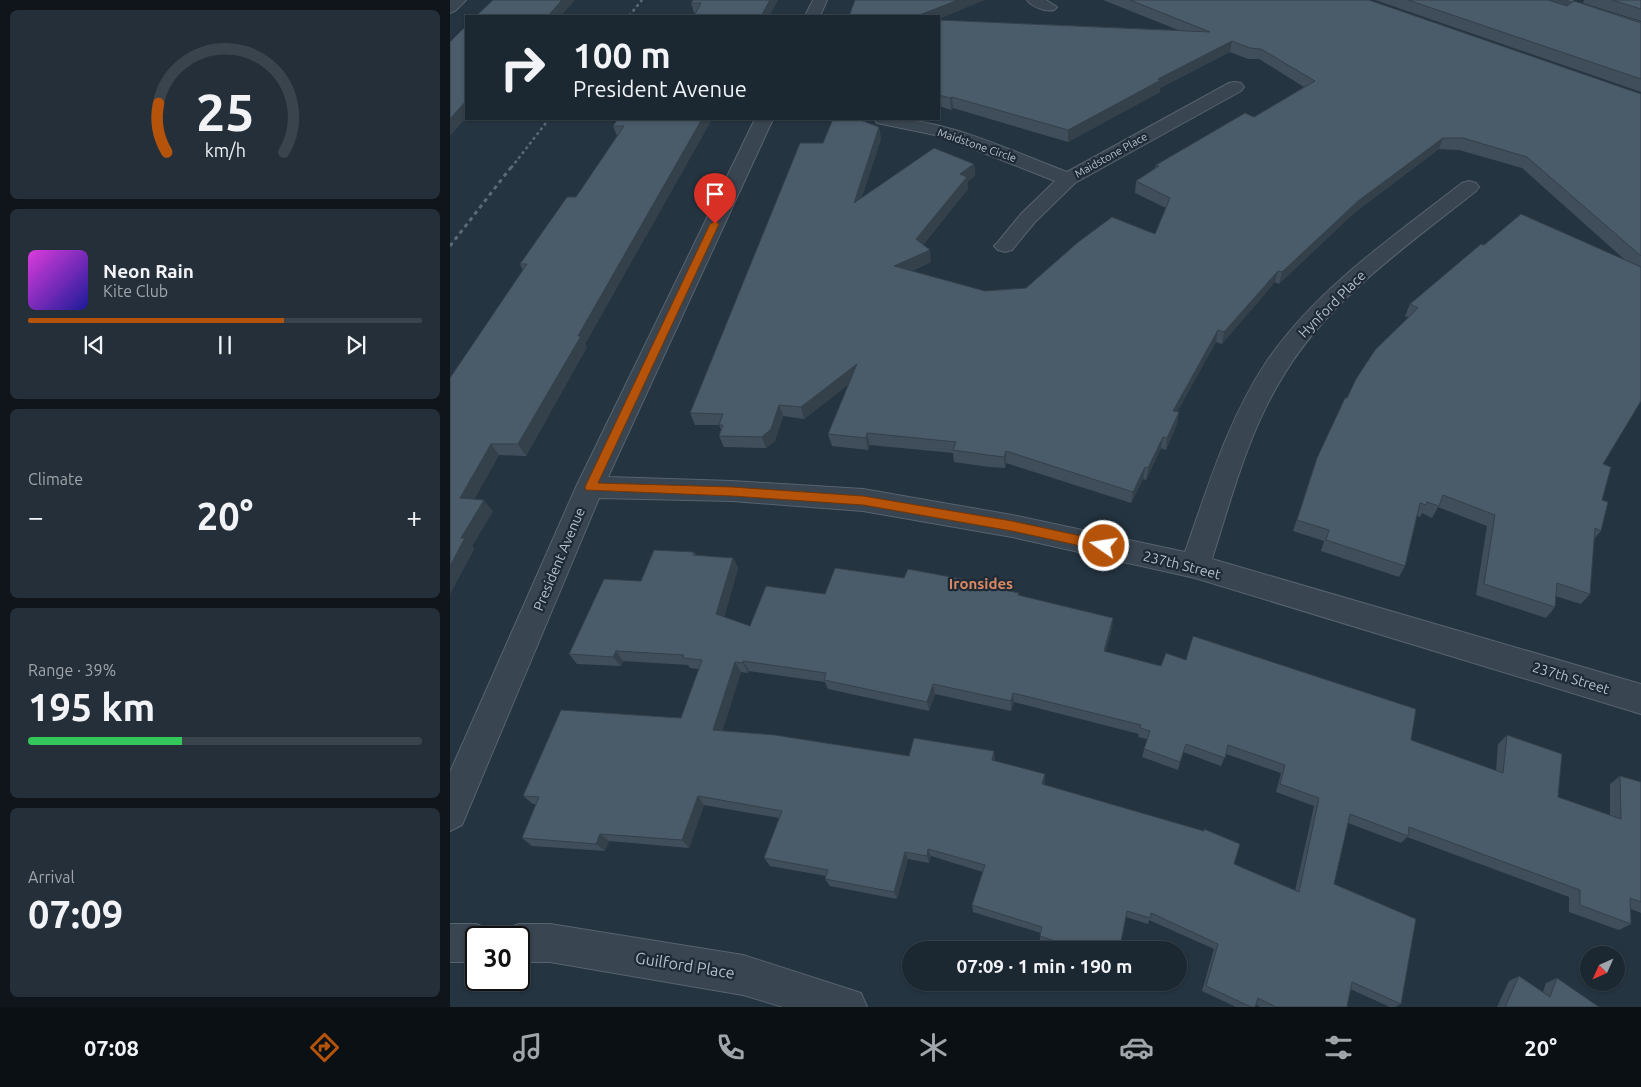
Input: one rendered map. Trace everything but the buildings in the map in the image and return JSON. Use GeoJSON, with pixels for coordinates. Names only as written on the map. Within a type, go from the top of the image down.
{"type":"FeatureCollection","features":[{"type":"Feature","properties":{"kind":"street"},"geometry":{"type":"LineString","coordinates":[[450,8],[458,0]]}},
{"type":"Feature","properties":{"kind":"street"},"geometry":{"type":"LineString","coordinates":[[812,15],[820,0]]}},
{"type":"Feature","properties":{"kind":"street"},"geometry":{"type":"LineString","coordinates":[[1034,0],[1049,7]]}},
{"type":"Feature","properties":{"kind":"street"},"geometry":{"type":"LineString","coordinates":[[1553,0],[1641,28]]}},
{"type":"Feature","properties":{"kind":"street","name":"Maidstone Place"},"geometry":{"type":"LineString","coordinates":[[1005,246],[1028,218],[1068,179],[1235,87]]}},
{"type":"Feature","properties":{"kind":"street","name":"President Avenue"},"geometry":{"type":"LineString","coordinates":[[450,813],[590,487],[764,120]]}},
{"type":"Feature","properties":{"kind":"street","name":"Maidstone Circle"},"geometry":{"type":"LineString","coordinates":[[888,120],[945,132],[1068,179]]}},
{"type":"Feature","properties":{"kind":"street","name":"Hynford Place"},"geometry":{"type":"LineString","coordinates":[[1195,566],[1228,469],[1249,416],[1276,367],[1307,326],[1374,263],[1469,187]]}},
{"type":"Feature","properties":{"kind":"street","name":"237th Street"},"geometry":{"type":"LineString","coordinates":[[590,487],[732,491],[863,500],[1012,526],[1195,566],[1641,699]]}},
{"type":"Feature","properties":{"kind":"street"},"geometry":{"type":"LineString","coordinates":[[450,943],[465,943]]}},
{"type":"Feature","properties":{"kind":"street","name":"Guilford Place"},"geometry":{"type":"LineString","coordinates":[[530,943],[550,943],[742,975],[847,1007]]}},
{"type":"Feature","properties":{"kind":"railway"},"geometry":{"type":"LineString","coordinates":[[630,15],[642,0]]}},
{"type":"Feature","properties":{"kind":"railway"},"geometry":{"type":"LineString","coordinates":[[511,168],[548,120]]}},
{"type":"Feature","properties":{"kind":"railway"},"geometry":{"type":"LineString","coordinates":[[450,246],[512,166]]}},
{"type":"Feature","properties":{"kind":"district","name":"Ironsides"},"geometry":{"type":"Point","coordinates":[981,583]}},
{"type":"Feature","properties":{"kind":"route"},"geometry":{"type":"LineString","coordinates":[[715,224],[590,487],[732,491],[863,500],[1012,526],[1104,546]]}}]}
